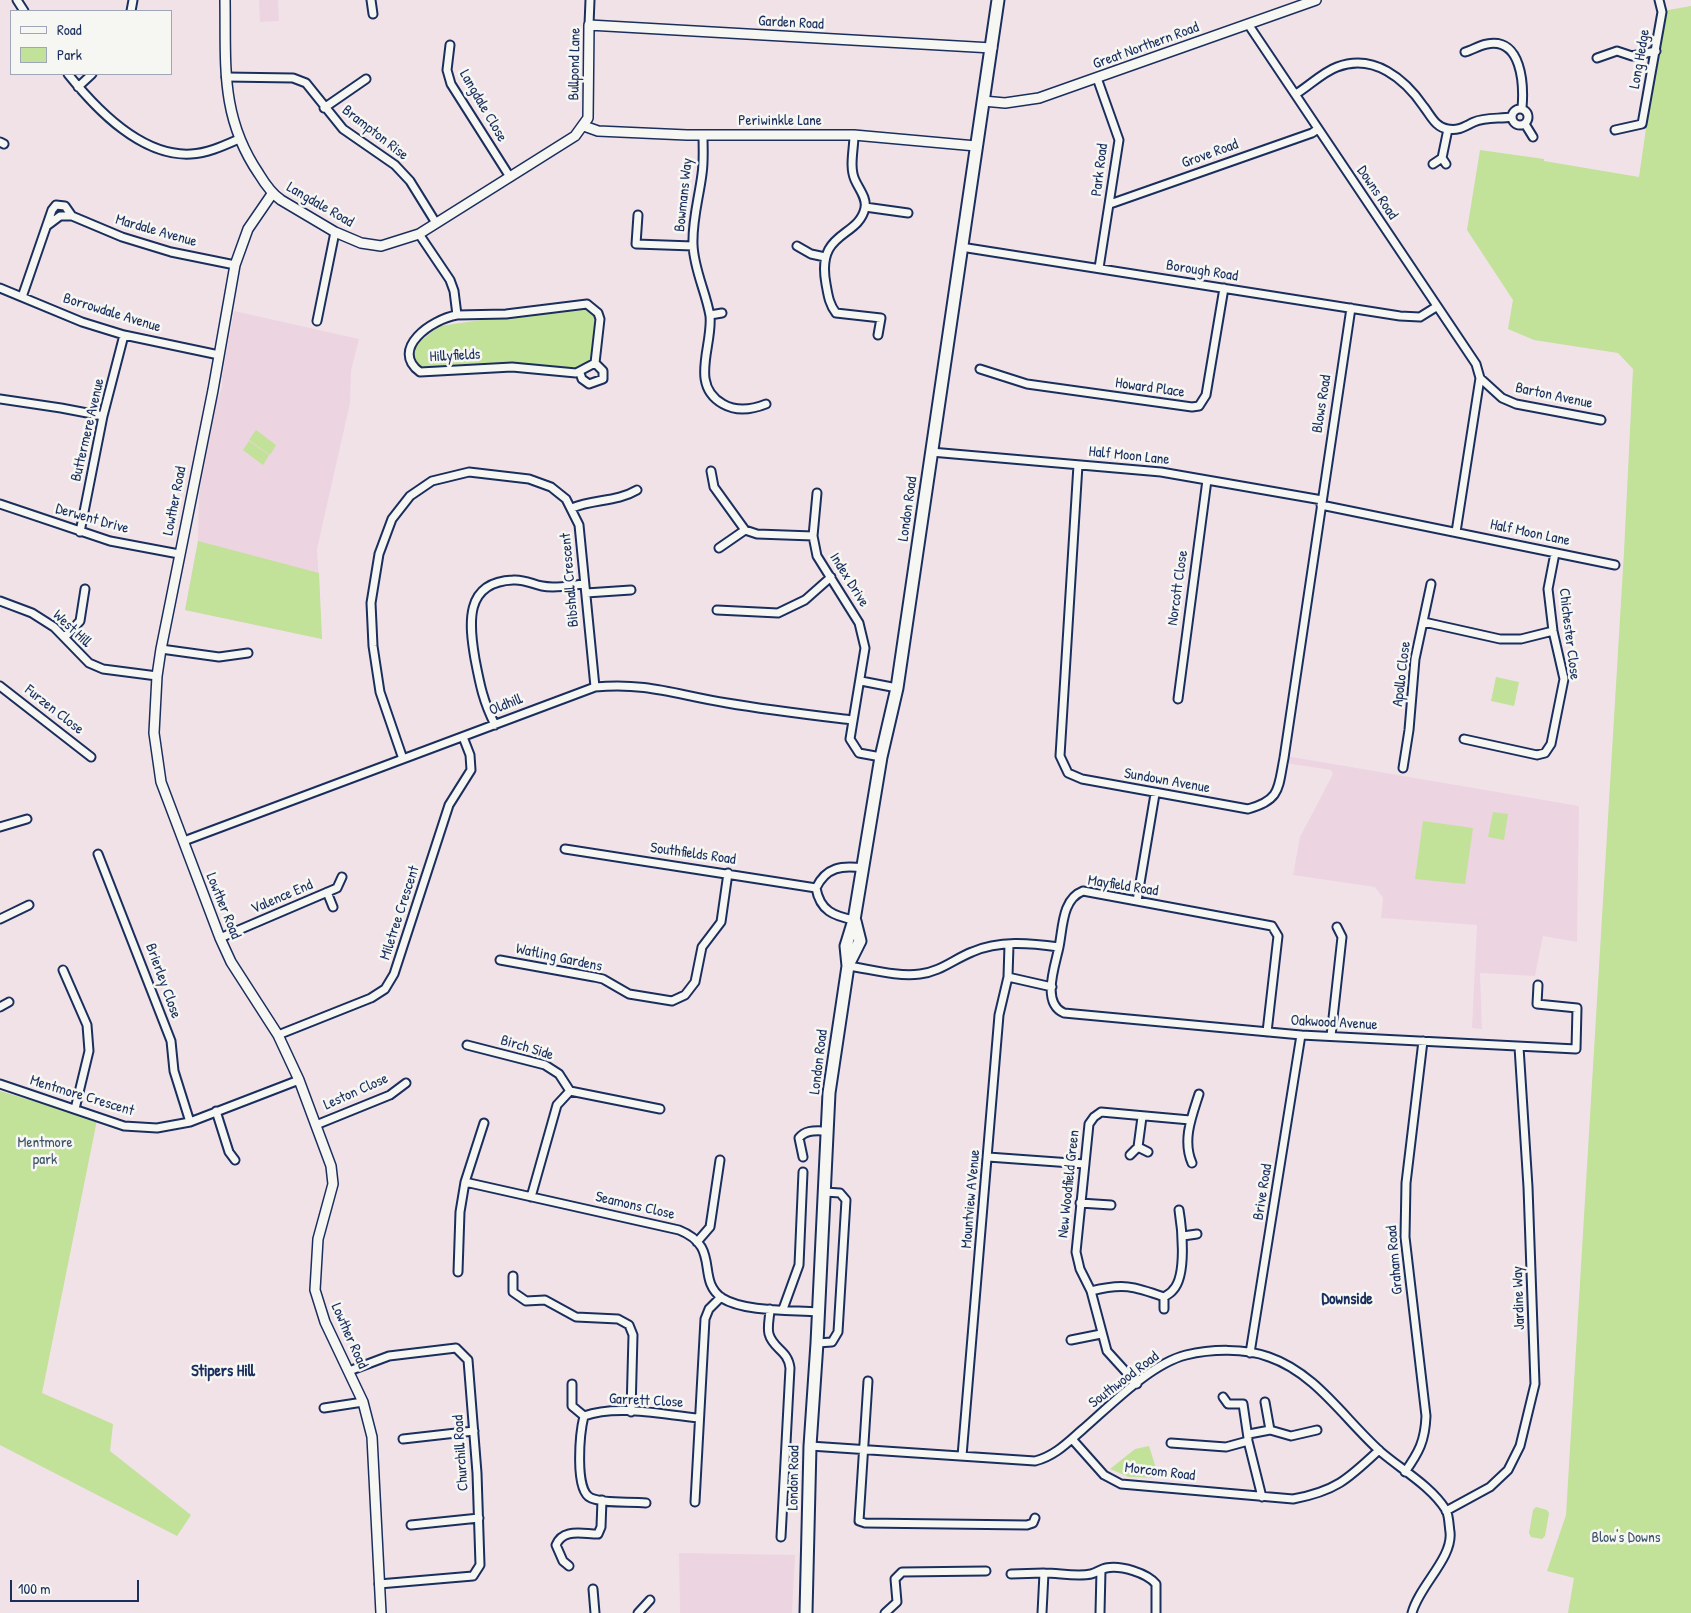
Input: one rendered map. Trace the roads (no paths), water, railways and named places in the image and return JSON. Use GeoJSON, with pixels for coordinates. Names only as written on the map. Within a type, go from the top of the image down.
{"type":"FeatureCollection","features":[{"type":"Feature","properties":{"kind":"main road","name":"London Road"},"geometry":{"type":"LineString","coordinates":[[806,1613],[810,1446],[827,1131],[835,1046],[848,966],[860,941],[854,920],[881,757],[896,688],[998,0]]}},
{"type":"Feature","properties":{"kind":"street","name":"Langdale Road"},"geometry":{"type":"LineString","coordinates":[[225,0],[226,78],[229,109],[246,156],[272,194],[335,232],[361,243],[381,246],[420,234],[575,136],[584,126]]}},
{"type":"Feature","properties":{"kind":"street"},"geometry":{"type":"LineString","coordinates":[[371,0],[373,14]]}},
{"type":"Feature","properties":{"kind":"street","name":"Bullpond Lane"},"geometry":{"type":"LineString","coordinates":[[584,126],[588,118],[590,0]]}},
{"type":"Feature","properties":{"kind":"street","name":"Great Northern Road"},"geometry":{"type":"LineString","coordinates":[[983,101],[1005,103],[1039,98],[1316,0]]}},
{"type":"Feature","properties":{"kind":"street","name":"Long Hedge"},"geometry":{"type":"LineString","coordinates":[[1614,130],[1642,124],[1662,12],[1659,0]]}},
{"type":"Feature","properties":{"kind":"street","name":"Downs Road"},"geometry":{"type":"LineString","coordinates":[[1248,24],[1476,364],[1480,378]]}},
{"type":"Feature","properties":{"kind":"street","name":"Garden Road"},"geometry":{"type":"LineString","coordinates":[[589,25],[992,48]]}},
{"type":"Feature","properties":{"kind":"street"},"geometry":{"type":"LineString","coordinates":[[1465,52],[1486,44],[1498,43],[1507,46],[1514,53],[1519,65],[1524,92],[1522,108],[1528,115],[1524,124]]}},
{"type":"Feature","properties":{"kind":"street","name":"Langdale Close"},"geometry":{"type":"LineString","coordinates":[[450,45],[447,70],[451,84],[510,177]]}},
{"type":"Feature","properties":{"kind":"street"},"geometry":{"type":"LineString","coordinates":[[1597,58],[1618,51],[1632,56],[1656,51]]}},
{"type":"Feature","properties":{"kind":"street"},"geometry":{"type":"LineString","coordinates":[[1296,94],[1337,67],[1354,64],[1374,66],[1391,72],[1410,86],[1438,126],[1448,130],[1460,129],[1485,119],[1512,117]]}},
{"type":"Feature","properties":{"kind":"street"},"geometry":{"type":"LineString","coordinates":[[69,75],[78,87],[121,128],[144,142],[167,152],[190,154],[211,151],[239,140]]}},
{"type":"Feature","properties":{"kind":"street"},"geometry":{"type":"LineString","coordinates":[[78,87],[91,75]]}},
{"type":"Feature","properties":{"kind":"street","name":"Brampton Rise"},"geometry":{"type":"LineString","coordinates":[[226,78],[293,78],[306,83],[324,108],[343,129],[396,165],[410,181],[436,223]]}},
{"type":"Feature","properties":{"kind":"street","name":"Park Road"},"geometry":{"type":"LineString","coordinates":[[1097,78],[1119,140],[1098,268]]}},
{"type":"Feature","properties":{"kind":"street"},"geometry":{"type":"LineString","coordinates":[[324,108],[366,79]]}},
{"type":"Feature","properties":{"kind":"street"},"geometry":{"type":"LineString","coordinates":[[1522,108],[1515,110],[1512,117],[1515,124],[1524,124]]}},
{"type":"Feature","properties":{"kind":"street"},"geometry":{"type":"LineString","coordinates":[[1524,124],[1533,137]]}},
{"type":"Feature","properties":{"kind":"street","name":"Periwinkle Lane"},"geometry":{"type":"LineString","coordinates":[[584,126],[600,131],[703,135],[854,135],[976,146]]}},
{"type":"Feature","properties":{"kind":"street","name":"Grove Road"},"geometry":{"type":"LineString","coordinates":[[1110,204],[1312,133],[1318,129]]}},
{"type":"Feature","properties":{"kind":"street"},"geometry":{"type":"LineString","coordinates":[[1433,164],[1444,161],[1448,130]]}},
{"type":"Feature","properties":{"kind":"street","name":"Bowmans Way"},"geometry":{"type":"LineString","coordinates":[[703,135],[702,172],[693,215],[693,246],[696,272],[710,315],[710,341],[703,367],[706,385],[715,399],[733,409],[753,409],[766,404]]}},
{"type":"Feature","properties":{"kind":"street"},"geometry":{"type":"LineString","coordinates":[[854,135],[852,170],[864,196],[865,207],[860,219],[837,238],[825,257],[824,272],[830,305],[836,312],[845,315],[881,318],[878,335]]}},
{"type":"Feature","properties":{"kind":"street","name":"Lowther Road"},"geometry":{"type":"LineString","coordinates":[[272,194],[248,229],[235,265],[161,649],[157,676],[154,733],[161,782],[220,938],[231,962],[278,1035],[299,1080],[331,1166],[333,1184],[318,1239],[315,1290],[325,1322],[363,1402],[372,1437],[381,1613]]}},
{"type":"Feature","properties":{"kind":"street","name":"Mardale Avenue"},"geometry":{"type":"LineString","coordinates":[[22,297],[52,210],[56,205],[65,206],[72,216],[122,237],[171,252],[235,265]]}},
{"type":"Feature","properties":{"kind":"street"},"geometry":{"type":"LineString","coordinates":[[865,207],[908,213]]}},
{"type":"Feature","properties":{"kind":"street"},"geometry":{"type":"LineString","coordinates":[[638,215],[636,244],[693,246]]}},
{"type":"Feature","properties":{"kind":"street"},"geometry":{"type":"LineString","coordinates":[[48,225],[60,216],[72,216]]}},
{"type":"Feature","properties":{"kind":"street"},"geometry":{"type":"LineString","coordinates":[[317,321],[335,232]]}},
{"type":"Feature","properties":{"kind":"street"},"geometry":{"type":"LineString","coordinates":[[420,234],[450,280],[454,291],[457,315]]}},
{"type":"Feature","properties":{"kind":"street"},"geometry":{"type":"LineString","coordinates":[[797,246],[811,254],[825,257]]}},
{"type":"Feature","properties":{"kind":"street","name":"Borough Road"},"geometry":{"type":"LineString","coordinates":[[961,247],[1351,308],[1420,317],[1436,307]]}},
{"type":"Feature","properties":{"kind":"street","name":"Borrowdale Avenue"},"geometry":{"type":"LineString","coordinates":[[0,288],[82,322],[124,335],[218,355]]}},
{"type":"Feature","properties":{"kind":"street","name":"Howard Place"},"geometry":{"type":"LineString","coordinates":[[980,369],[1027,384],[1192,407],[1199,406],[1206,395],[1224,288]]}},
{"type":"Feature","properties":{"kind":"street","name":"Hillyfields"},"geometry":{"type":"LineString","coordinates":[[587,304],[598,313],[600,319],[595,364],[603,370],[603,379],[589,384],[582,379],[580,373],[512,366],[420,372],[411,365],[408,355],[414,342],[422,332],[442,318],[457,315],[506,314],[587,304]]}},
{"type":"Feature","properties":{"kind":"street","name":"Blows Road"},"geometry":{"type":"LineString","coordinates":[[1322,502],[1351,308]]}},
{"type":"Feature","properties":{"kind":"street"},"geometry":{"type":"LineString","coordinates":[[710,315],[722,313]]}},
{"type":"Feature","properties":{"kind":"street","name":"Buttermere Avenue"},"geometry":{"type":"LineString","coordinates":[[80,532],[103,416],[124,335]]}},
{"type":"Feature","properties":{"kind":"street"},"geometry":{"type":"LineString","coordinates":[[580,373],[595,364]]}},
{"type":"Feature","properties":{"kind":"street"},"geometry":{"type":"LineString","coordinates":[[1456,532],[1480,378]]}},
{"type":"Feature","properties":{"kind":"street","name":"Barton Avenue"},"geometry":{"type":"LineString","coordinates":[[1480,378],[1502,398],[1516,404],[1601,420]]}},
{"type":"Feature","properties":{"kind":"street"},"geometry":{"type":"LineString","coordinates":[[0,399],[103,416]]}},
{"type":"Feature","properties":{"kind":"street","name":"Half Moon Lane"},"geometry":{"type":"LineString","coordinates":[[931,452],[1161,472],[1322,502],[1615,565]]}},
{"type":"Feature","properties":{"kind":"street","name":"Sundown Avenue"},"geometry":{"type":"LineString","coordinates":[[1078,465],[1060,756],[1068,773],[1082,780],[1248,809],[1266,804],[1278,790],[1322,502]]}},
{"type":"Feature","properties":{"kind":"street"},"geometry":{"type":"LineString","coordinates":[[711,471],[714,487],[745,530],[757,534],[813,536]]}},
{"type":"Feature","properties":{"kind":"street","name":"Bibshall Crescent"},"geometry":{"type":"LineString","coordinates":[[404,759],[380,692],[373,646],[373,594],[379,554],[392,519],[410,496],[432,481],[468,472],[529,479],[551,487],[566,499],[579,525],[595,687]]}},
{"type":"Feature","properties":{"kind":"street","name":"Norcott Close"},"geometry":{"type":"LineString","coordinates":[[1178,699],[1206,480]]}},
{"type":"Feature","properties":{"kind":"street"},"geometry":{"type":"LineString","coordinates":[[572,508],[583,503],[627,496],[637,490]]}},
{"type":"Feature","properties":{"kind":"street","name":"Index Drive"},"geometry":{"type":"LineString","coordinates":[[817,493],[813,536],[817,556],[859,623],[864,648],[850,739],[859,752],[881,757]]}},
{"type":"Feature","properties":{"kind":"street","name":"Derwent Drive"},"geometry":{"type":"LineString","coordinates":[[0,504],[110,541],[179,554]]}},
{"type":"Feature","properties":{"kind":"street"},"geometry":{"type":"LineString","coordinates":[[720,548],[745,530]]}},
{"type":"Feature","properties":{"kind":"street","name":"Chichester Close"},"geometry":{"type":"LineString","coordinates":[[1464,739],[1538,755],[1545,753],[1550,744],[1564,679],[1553,631],[1548,589],[1555,553]]}},
{"type":"Feature","properties":{"kind":"street"},"geometry":{"type":"LineString","coordinates":[[717,610],[778,612],[805,600],[831,577]]}},
{"type":"Feature","properties":{"kind":"street"},"geometry":{"type":"LineString","coordinates":[[494,725],[483,702],[470,632],[471,613],[477,597],[490,585],[512,580],[556,588],[584,584]]}},
{"type":"Feature","properties":{"kind":"street","name":"Apollo Close"},"geometry":{"type":"LineString","coordinates":[[1403,768],[1409,730],[1415,659],[1432,584]]}},
{"type":"Feature","properties":{"kind":"street"},"geometry":{"type":"LineString","coordinates":[[65,637],[80,621],[85,589]]}},
{"type":"Feature","properties":{"kind":"street"},"geometry":{"type":"LineString","coordinates":[[586,593],[631,590]]}},
{"type":"Feature","properties":{"kind":"street","name":"West Hill"},"geometry":{"type":"LineString","coordinates":[[0,601],[32,613],[54,626],[89,663],[103,669],[157,676]]}},
{"type":"Feature","properties":{"kind":"street"},"geometry":{"type":"LineString","coordinates":[[1424,622],[1500,639],[1522,639],[1553,631]]}},
{"type":"Feature","properties":{"kind":"street"},"geometry":{"type":"LineString","coordinates":[[161,649],[218,657],[248,653]]}},
{"type":"Feature","properties":{"kind":"street"},"geometry":{"type":"LineString","coordinates":[[860,681],[896,688]]}},
{"type":"Feature","properties":{"kind":"street","name":"Oldhill"},"geometry":{"type":"LineString","coordinates":[[184,841],[595,687],[624,684],[656,688],[726,703],[852,720]]}},
{"type":"Feature","properties":{"kind":"street","name":"Furzen Close"},"geometry":{"type":"LineString","coordinates":[[0,686],[91,757]]}},
{"type":"Feature","properties":{"kind":"street","name":"Miletree Crescent"},"geometry":{"type":"LineString","coordinates":[[278,1035],[371,998],[385,989],[394,974],[449,804],[472,770],[470,755],[463,737]]}},
{"type":"Feature","properties":{"kind":"street"},"geometry":{"type":"LineString","coordinates":[[1137,901],[1156,794]]}},
{"type":"Feature","properties":{"kind":"street"},"geometry":{"type":"LineString","coordinates":[[0,826],[27,819]]}},
{"type":"Feature","properties":{"kind":"street","name":"Southfields Road"},"geometry":{"type":"LineString","coordinates":[[564,849],[816,888]]}},
{"type":"Feature","properties":{"kind":"street","name":"Brierley Close"},"geometry":{"type":"LineString","coordinates":[[98,854],[171,1041],[174,1071],[190,1122]]}},
{"type":"Feature","properties":{"kind":"street"},"geometry":{"type":"LineString","coordinates":[[854,920],[827,911],[819,902],[816,888],[822,878],[837,867],[863,868]]}},
{"type":"Feature","properties":{"kind":"street","name":"Watling Gardens"},"geometry":{"type":"LineString","coordinates":[[500,960],[603,979],[629,994],[672,1001],[685,995],[695,982],[702,947],[721,922],[728,873]]}},
{"type":"Feature","properties":{"kind":"street","name":"Valence End"},"geometry":{"type":"LineString","coordinates":[[220,938],[337,888],[342,877]]}},
{"type":"Feature","properties":{"kind":"street","name":"Mayfield Road"},"geometry":{"type":"LineString","coordinates":[[1059,947],[1068,903],[1074,895],[1083,891],[1272,926],[1278,936],[1267,1032]]}},
{"type":"Feature","properties":{"kind":"street","name":"Valence End"},"geometry":{"type":"LineString","coordinates":[[327,892],[334,907]]}},
{"type":"Feature","properties":{"kind":"street"},"geometry":{"type":"LineString","coordinates":[[0,919],[29,905]]}},
{"type":"Feature","properties":{"kind":"street"},"geometry":{"type":"LineString","coordinates":[[1331,1036],[1342,938],[1338,927]]}},
{"type":"Feature","properties":{"kind":"street"},"geometry":{"type":"LineString","coordinates":[[848,966],[918,975],[944,968],[970,952],[985,947],[1025,943],[1059,947]]}},
{"type":"Feature","properties":{"kind":"street","name":"Mountview AVenue"},"geometry":{"type":"LineString","coordinates":[[962,1456],[999,1015],[1008,978],[1009,945]]}},
{"type":"Feature","properties":{"kind":"street","name":"Oakwood Avenue"},"geometry":{"type":"LineString","coordinates":[[1059,947],[1052,988],[1052,1004],[1057,1010],[1064,1013],[1301,1035],[1576,1049],[1577,1008],[1537,1004],[1538,985]]}},
{"type":"Feature","properties":{"kind":"street"},"geometry":{"type":"LineString","coordinates":[[63,970],[87,1025],[89,1051],[75,1109]]}},
{"type":"Feature","properties":{"kind":"street"},"geometry":{"type":"LineString","coordinates":[[1008,978],[1052,988]]}},
{"type":"Feature","properties":{"kind":"street"},"geometry":{"type":"LineString","coordinates":[[0,1007],[9,1002]]}},
{"type":"Feature","properties":{"kind":"street","name":"Brive Road"},"geometry":{"type":"LineString","coordinates":[[1250,1353],[1301,1035]]}},
{"type":"Feature","properties":{"kind":"street","name":"Graham Road"},"geometry":{"type":"LineString","coordinates":[[1405,1472],[1418,1454],[1425,1436],[1426,1416],[1404,1237],[1406,1182],[1423,1041]]}},
{"type":"Feature","properties":{"kind":"street","name":"Birch Side"},"geometry":{"type":"LineString","coordinates":[[467,1045],[545,1065],[559,1074],[570,1091]]}},
{"type":"Feature","properties":{"kind":"street","name":"Jardine Way"},"geometry":{"type":"LineString","coordinates":[[1446,1511],[1490,1487],[1508,1470],[1520,1446],[1535,1384],[1528,1187],[1520,1047]]}},
{"type":"Feature","properties":{"kind":"street","name":"Mentmore Crescent"},"geometry":{"type":"LineString","coordinates":[[0,1084],[124,1126],[157,1128],[190,1122],[299,1080]]}},
{"type":"Feature","properties":{"kind":"street","name":"Leston Close"},"geometry":{"type":"LineString","coordinates":[[316,1125],[390,1095],[406,1083]]}},
{"type":"Feature","properties":{"kind":"street"},"geometry":{"type":"LineString","coordinates":[[531,1197],[557,1105],[570,1091],[660,1108]]}},
{"type":"Feature","properties":{"kind":"street"},"geometry":{"type":"LineString","coordinates":[[1192,1163],[1187,1151],[1190,1120],[1199,1094]]}},
{"type":"Feature","properties":{"kind":"street"},"geometry":{"type":"LineString","coordinates":[[216,1111],[229,1152],[235,1160]]}},
{"type":"Feature","properties":{"kind":"street","name":"New Woodfield Green"},"geometry":{"type":"LineString","coordinates":[[1136,1384],[1107,1351],[1091,1291],[1080,1269],[1076,1252],[1089,1124],[1094,1116],[1101,1112],[1190,1120]]}},
{"type":"Feature","properties":{"kind":"street"},"geometry":{"type":"LineString","coordinates":[[1130,1155],[1138,1147],[1142,1117]]}},
{"type":"Feature","properties":{"kind":"street"},"geometry":{"type":"LineString","coordinates":[[458,1272],[460,1212],[465,1182],[484,1123]]}},
{"type":"Feature","properties":{"kind":"street"},"geometry":{"type":"LineString","coordinates":[[802,1157],[798,1138],[811,1131],[827,1131]]}},
{"type":"Feature","properties":{"kind":"street"},"geometry":{"type":"LineString","coordinates":[[1138,1147],[1148,1152]]}},
{"type":"Feature","properties":{"kind":"street"},"geometry":{"type":"LineString","coordinates":[[988,1157],[1085,1164]]}},
{"type":"Feature","properties":{"kind":"street"},"geometry":{"type":"LineString","coordinates":[[720,1160],[710,1227],[697,1242],[706,1255],[708,1278],[714,1290],[721,1297],[735,1304],[770,1309],[818,1312]]}},
{"type":"Feature","properties":{"kind":"street"},"geometry":{"type":"LineString","coordinates":[[783,1309],[799,1265],[802,1172]]}},
{"type":"Feature","properties":{"kind":"street","name":"Seamons Close"},"geometry":{"type":"LineString","coordinates":[[465,1182],[678,1230],[697,1242]]}},
{"type":"Feature","properties":{"kind":"street"},"geometry":{"type":"LineString","coordinates":[[817,1343],[832,1342],[838,1332],[846,1200],[840,1193],[825,1192]]}},
{"type":"Feature","properties":{"kind":"street"},"geometry":{"type":"LineString","coordinates":[[1080,1203],[1111,1205]]}},
{"type":"Feature","properties":{"kind":"street"},"geometry":{"type":"LineString","coordinates":[[1091,1291],[1115,1285],[1133,1286],[1164,1296],[1174,1290],[1180,1278],[1183,1236],[1179,1210]]}},
{"type":"Feature","properties":{"kind":"street"},"geometry":{"type":"LineString","coordinates":[[1183,1236],[1197,1234]]}},
{"type":"Feature","properties":{"kind":"street"},"geometry":{"type":"LineString","coordinates":[[513,1276],[513,1292],[526,1301],[545,1300],[576,1317],[618,1319],[629,1325],[633,1335],[631,1412]]}},
{"type":"Feature","properties":{"kind":"street"},"geometry":{"type":"LineString","coordinates":[[1164,1296],[1164,1309]]}},
{"type":"Feature","properties":{"kind":"street"},"geometry":{"type":"LineString","coordinates":[[695,1502],[705,1319],[709,1309],[721,1297]]}},
{"type":"Feature","properties":{"kind":"street","name":"London Road"},"geometry":{"type":"LineString","coordinates":[[770,1309],[769,1334],[775,1344],[789,1358],[790,1368],[781,1537]]}},
{"type":"Feature","properties":{"kind":"street"},"geometry":{"type":"LineString","coordinates":[[1071,1340],[1101,1334]]}},
{"type":"Feature","properties":{"kind":"street","name":"Churchill Road"},"geometry":{"type":"LineString","coordinates":[[349,1371],[389,1356],[456,1348],[468,1360],[474,1431],[480,1565],[473,1576],[379,1584]]}},
{"type":"Feature","properties":{"kind":"street","name":"Southwood Road"},"geometry":{"type":"LineString","coordinates":[[810,1446],[1036,1461],[1054,1454],[1136,1384],[1163,1365],[1186,1356],[1219,1351],[1250,1353],[1270,1357],[1307,1378],[1379,1450],[1424,1486],[1446,1511]]}},
{"type":"Feature","properties":{"kind":"street"},"geometry":{"type":"LineString","coordinates":[[868,1381],[859,1521],[865,1523],[1027,1525],[1033,1523],[1034,1518]]}},
{"type":"Feature","properties":{"kind":"street"},"geometry":{"type":"LineString","coordinates":[[572,1384],[572,1406],[584,1416],[581,1428],[580,1484],[584,1493],[591,1498],[602,1500],[646,1503]]}},
{"type":"Feature","properties":{"kind":"street"},"geometry":{"type":"LineString","coordinates":[[1223,1396],[1228,1404],[1242,1404],[1262,1497]]}},
{"type":"Feature","properties":{"kind":"street"},"geometry":{"type":"LineString","coordinates":[[324,1408],[363,1402]]}},
{"type":"Feature","properties":{"kind":"street"},"geometry":{"type":"LineString","coordinates":[[1265,1402],[1270,1430]]}},
{"type":"Feature","properties":{"kind":"street","name":"Garrett Close"},"geometry":{"type":"LineString","coordinates":[[584,1416],[596,1412],[631,1412],[699,1418]]}},
{"type":"Feature","properties":{"kind":"street","name":"Morcom Road"},"geometry":{"type":"LineString","coordinates":[[1171,1443],[1226,1447],[1270,1430],[1291,1436],[1317,1430]]}},
{"type":"Feature","properties":{"kind":"street"},"geometry":{"type":"LineString","coordinates":[[403,1439],[474,1431]]}},
{"type":"Feature","properties":{"kind":"street","name":"Morcom Road"},"geometry":{"type":"LineString","coordinates":[[1072,1439],[1104,1475],[1121,1484],[1294,1499],[1320,1494],[1345,1482],[1379,1450]]}},
{"type":"Feature","properties":{"kind":"street"},"geometry":{"type":"LineString","coordinates":[[568,1566],[563,1561],[556,1545],[559,1538],[567,1533],[598,1534],[601,1527],[602,1500]]}},
{"type":"Feature","properties":{"kind":"street"},"geometry":{"type":"LineString","coordinates":[[1412,1613],[1425,1583],[1445,1555],[1449,1544],[1450,1534],[1446,1511]]}},
{"type":"Feature","properties":{"kind":"street"},"geometry":{"type":"LineString","coordinates":[[411,1525],[479,1518]]}},
{"type":"Feature","properties":{"kind":"street"},"geometry":{"type":"LineString","coordinates":[[1011,1574],[1092,1574],[1101,1570],[1129,1568],[1141,1575],[1150,1577],[1156,1584],[1156,1613]]}},
{"type":"Feature","properties":{"kind":"street"},"geometry":{"type":"LineString","coordinates":[[1100,1613],[1101,1570]]}},
{"type":"Feature","properties":{"kind":"street"},"geometry":{"type":"LineString","coordinates":[[885,1612],[897,1602],[895,1579],[902,1572],[986,1571]]}},
{"type":"Feature","properties":{"kind":"street"},"geometry":{"type":"LineString","coordinates":[[1042,1613],[1044,1573]]}},
{"type":"Feature","properties":{"kind":"street"},"geometry":{"type":"LineString","coordinates":[[593,1589],[595,1613]]}},
{"type":"Feature","properties":{"kind":"street"},"geometry":{"type":"LineString","coordinates":[[638,1613],[650,1600]]}},
{"type":"Feature","properties":{"kind":"district","name":"Downside"},"geometry":{"type":"Point","coordinates":[1347,1300]}},
{"type":"Feature","properties":{"kind":"district","name":"Stipers Hill"},"geometry":{"type":"Point","coordinates":[223,1372]}},
{"type":"Feature","properties":{"kind":"park label","name":"Mentmore park"},"geometry":{"type":"Point","coordinates":[45,1152]}},
{"type":"Feature","properties":{"kind":"park label","name":"Blow's Downs"},"geometry":{"type":"Point","coordinates":[1626,1538]}}]}
